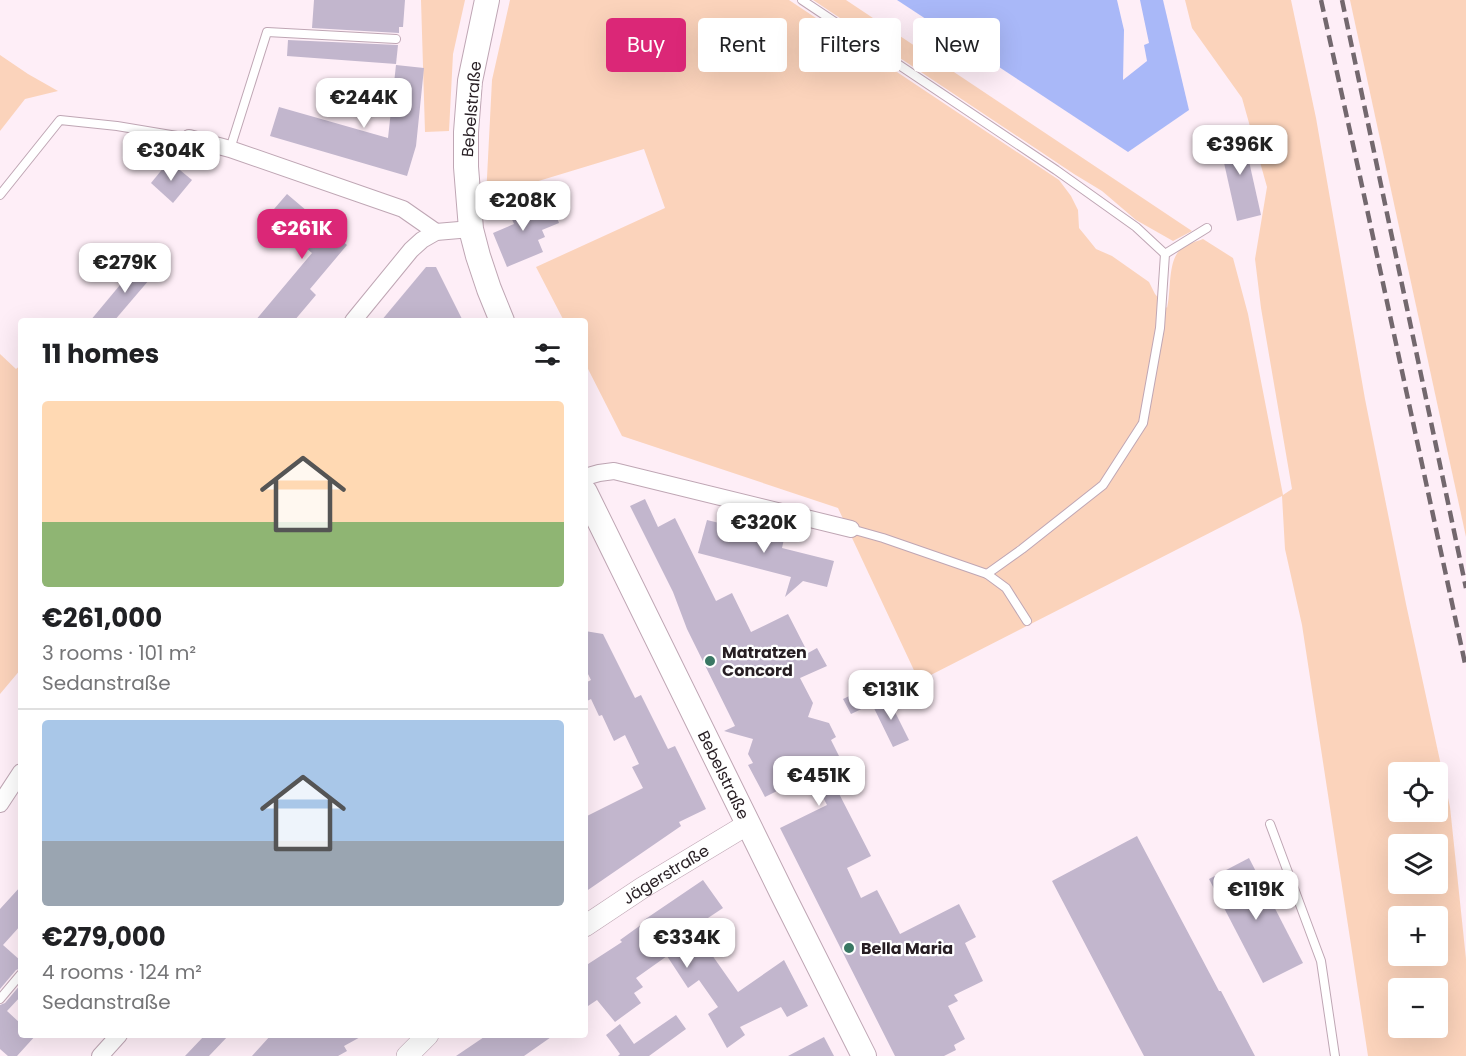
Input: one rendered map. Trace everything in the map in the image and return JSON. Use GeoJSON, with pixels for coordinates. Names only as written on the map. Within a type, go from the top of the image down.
{"type":"FeatureCollection","features":[{"type":"Feature","properties":{"kind":"main road","name":"Bebelstraße"},"geometry":{"type":"LineString","coordinates":[[487,0],[470,81],[466,167],[471,229],[489,289],[501,318]]}},
{"type":"Feature","properties":{"kind":"main road","name":"Bebelstraße"},"geometry":{"type":"LineString","coordinates":[[588,498],[864,1056]]}},
{"type":"Feature","properties":{"kind":"street"},"geometry":{"type":"LineString","coordinates":[[189,138],[230,149],[403,209],[436,232]]}},
{"type":"Feature","properties":{"kind":"street"},"geometry":{"type":"LineString","coordinates":[[355,318],[411,250],[422,240],[436,232],[471,229]]}},
{"type":"Feature","properties":{"kind":"street"},"geometry":{"type":"LineString","coordinates":[[588,476],[614,471],[851,529]]}},
{"type":"Feature","properties":{"kind":"street"},"geometry":{"type":"LineString","coordinates":[[0,804],[18,777]]}},
{"type":"Feature","properties":{"kind":"street","name":"Jägerstraße"},"geometry":{"type":"LineString","coordinates":[[588,924],[642,888],[748,824]]}},
{"type":"Feature","properties":{"kind":"street"},"geometry":{"type":"LineString","coordinates":[[100,1056],[116,1038]]}},
{"type":"Feature","properties":{"kind":"street"},"geometry":{"type":"LineString","coordinates":[[407,1056],[425,1038]]}},
{"type":"Feature","properties":{"kind":"lane"},"geometry":{"type":"LineString","coordinates":[[802,0],[1056,170],[1136,228],[1165,254]]}},
{"type":"Feature","properties":{"kind":"lane"},"geometry":{"type":"LineString","coordinates":[[230,149],[267,32],[396,39]]}},
{"type":"Feature","properties":{"kind":"lane"},"geometry":{"type":"LineString","coordinates":[[0,195],[60,120],[117,126],[189,138]]}},
{"type":"Feature","properties":{"kind":"lane"},"geometry":{"type":"LineString","coordinates":[[1165,254],[1207,228]]}},
{"type":"Feature","properties":{"kind":"lane"},"geometry":{"type":"LineString","coordinates":[[987,574],[1103,485],[1143,423],[1160,328],[1165,254]]}},
{"type":"Feature","properties":{"kind":"lane"},"geometry":{"type":"LineString","coordinates":[[851,529],[987,574],[1006,588],[1027,621]]}},
{"type":"Feature","properties":{"kind":"lane"},"geometry":{"type":"LineString","coordinates":[[1270,824],[1321,961],[1335,1056]]}},
{"type":"Feature","properties":{"kind":"lane"},"geometry":{"type":"LineString","coordinates":[[0,999],[18,978]]}},
{"type":"Feature","properties":{"kind":"shaded area"},"geometry":{"type":"Polygon","coordinates":[[[421,0],[465,0],[453,54],[449,131],[425,132],[421,0]]]}},
{"type":"Feature","properties":{"kind":"shaded area"},"geometry":{"type":"Polygon","coordinates":[[[510,0],[789,0],[816,18],[799,18],[799,72],[897,72],[1059,180],[1078,210],[1079,228],[1096,249],[1112,256],[1149,282],[1155,294],[1167,308],[1171,271],[1178,252],[1183,247],[1203,239],[1233,258],[1248,314],[1283,495],[1292,489],[1261,308],[1255,259],[1267,187],[1242,98],[1192,28],[1185,0],[1291,0],[1316,118],[1365,399],[1440,762],[1388,762],[1388,822],[1448,822],[1448,798],[1466,959],[1466,1056],[1368,1056],[1302,625],[1285,549],[1282,496],[919,681],[838,508],[622,436],[588,369],[588,318],[562,318],[536,267],[665,208],[644,149],[486,197],[492,80],[510,0]]]}},
{"type":"Feature","properties":{"kind":"shaded area"},"geometry":{"type":"Polygon","coordinates":[[[813,0],[846,0],[873,18],[840,18],[813,0]]]}},
{"type":"Feature","properties":{"kind":"shaded area"},"geometry":{"type":"Polygon","coordinates":[[[1350,0],[1466,0],[1466,537],[1350,0]]]}},
{"type":"Feature","properties":{"kind":"shaded area"},"geometry":{"type":"Polygon","coordinates":[[[901,37],[913,45],[913,67],[901,59],[901,37]]]}},
{"type":"Feature","properties":{"kind":"shaded area"},"geometry":{"type":"Polygon","coordinates":[[[0,55],[58,91],[25,99],[0,131],[0,55]]]}},
{"type":"Feature","properties":{"kind":"shaded area"},"geometry":{"type":"Polygon","coordinates":[[[921,72],[954,72],[1192,231],[1173,241],[1136,220],[1102,191],[921,72]]]}},
{"type":"Feature","properties":{"kind":"shaded area"},"geometry":{"type":"Polygon","coordinates":[[[0,354],[16,369],[18,367],[18,673],[0,694],[0,354]]]}},
{"type":"Feature","properties":{"kind":"water"},"geometry":{"type":"Polygon","coordinates":[[[897,0],[1163,0],[1189,110],[1128,152],[1000,68],[1000,18],[924,18],[897,0]]]}},
{"type":"Feature","properties":{"kind":"pier"},"geometry":{"type":"Polygon","coordinates":[[[1117,0],[1140,0],[1149,43],[1144,45],[1147,61],[1123,80],[1124,30],[1117,0]]]}},
{"type":"Feature","properties":{"kind":"building"},"geometry":{"type":"Polygon","coordinates":[[[314,0],[405,0],[403,27],[399,27],[399,33],[312,28],[314,0]]]}},
{"type":"Feature","properties":{"kind":"building"},"geometry":{"type":"Polygon","coordinates":[[[288,40],[398,45],[396,64],[287,56],[288,40]]]}},
{"type":"Feature","properties":{"kind":"building"},"geometry":{"type":"Polygon","coordinates":[[[396,65],[424,68],[416,146],[407,176],[270,136],[279,107],[388,138],[396,65]]]}},
{"type":"Feature","properties":{"kind":"building"},"geometry":{"type":"Polygon","coordinates":[[[1242,130],[1261,215],[1237,221],[1218,136],[1242,130]]]}},
{"type":"Feature","properties":{"kind":"building"},"geometry":{"type":"Polygon","coordinates":[[[169,161],[192,180],[173,203],[151,183],[169,161]]]}},
{"type":"Feature","properties":{"kind":"building"},"geometry":{"type":"Polygon","coordinates":[[[518,192],[528,217],[553,208],[559,223],[542,230],[545,237],[538,240],[543,252],[507,267],[493,233],[514,224],[503,199],[518,192]]]}},
{"type":"Feature","properties":{"kind":"building"},"geometry":{"type":"Polygon","coordinates":[[[287,194],[347,245],[310,289],[316,295],[297,318],[258,318],[312,253],[268,216],[287,194]]]}},
{"type":"Feature","properties":{"kind":"building"},"geometry":{"type":"Polygon","coordinates":[[[140,261],[155,273],[117,318],[92,318],[140,261]]]}},
{"type":"Feature","properties":{"kind":"building"},"geometry":{"type":"Polygon","coordinates":[[[426,267],[436,267],[462,318],[384,318],[426,267]]]}},
{"type":"Feature","properties":{"kind":"building"},"geometry":{"type":"Polygon","coordinates":[[[645,499],[658,527],[675,518],[716,601],[732,593],[751,632],[788,614],[808,653],[817,648],[827,666],[800,678],[813,703],[808,717],[829,723],[836,737],[831,740],[847,772],[832,780],[871,856],[847,868],[861,898],[877,890],[900,934],[959,904],[976,937],[965,943],[983,981],[954,995],[958,1001],[948,1006],[965,1039],[954,1045],[956,1050],[944,1056],[895,1056],[780,828],[827,805],[811,774],[765,797],[748,765],[753,763],[748,754],[753,739],[724,731],[735,726],[630,506],[645,499]]]}},
{"type":"Feature","properties":{"kind":"building"},"geometry":{"type":"Polygon","coordinates":[[[707,520],[784,539],[782,548],[834,561],[827,587],[803,581],[785,597],[791,577],[698,553],[707,520]]]}},
{"type":"Feature","properties":{"kind":"building"},"geometry":{"type":"Polygon","coordinates":[[[588,632],[603,634],[635,698],[641,695],[668,749],[675,746],[706,809],[679,822],[681,826],[588,890],[588,816],[643,788],[632,767],[639,764],[625,735],[614,741],[602,715],[599,716],[591,699],[588,700],[588,682],[591,680],[588,674],[588,632]]]}},
{"type":"Feature","properties":{"kind":"building"},"geometry":{"type":"Polygon","coordinates":[[[866,688],[874,703],[851,714],[843,699],[866,688]]]}},
{"type":"Feature","properties":{"kind":"building"},"geometry":{"type":"Polygon","coordinates":[[[890,695],[898,710],[895,712],[909,740],[893,747],[872,704],[890,695]]]}},
{"type":"Feature","properties":{"kind":"building"},"geometry":{"type":"Polygon","coordinates":[[[1137,836],[1255,1056],[1144,1056],[1052,881],[1137,836]]]}},
{"type":"Feature","properties":{"kind":"building"},"geometry":{"type":"Polygon","coordinates":[[[1249,858],[1303,963],[1263,983],[1209,879],[1249,858]]]}},
{"type":"Feature","properties":{"kind":"building"},"geometry":{"type":"Polygon","coordinates":[[[703,880],[723,908],[693,928],[738,992],[784,960],[808,1006],[787,1017],[781,1007],[740,1027],[745,1035],[727,1048],[708,1014],[718,1007],[699,980],[688,988],[667,956],[636,978],[643,987],[634,993],[641,1003],[615,1022],[597,1000],[588,1006],[588,964],[622,942],[620,940],[645,922],[644,920],[703,880]]]}},
{"type":"Feature","properties":{"kind":"building"},"geometry":{"type":"Polygon","coordinates":[[[18,889],[18,928],[3,945],[18,958],[18,969],[0,989],[0,909],[18,889]]]}},
{"type":"Feature","properties":{"kind":"building"},"geometry":{"type":"Polygon","coordinates":[[[18,988],[18,999],[7,1011],[18,1021],[18,1038],[33,1038],[17,1056],[8,1056],[0,1049],[0,1005],[5,1003],[18,988]]]}},
{"type":"Feature","properties":{"kind":"building"},"geometry":{"type":"Polygon","coordinates":[[[676,1015],[686,1029],[649,1056],[618,1056],[620,1054],[606,1035],[620,1024],[634,1044],[676,1015]]]}},
{"type":"Feature","properties":{"kind":"building"},"geometry":{"type":"Polygon","coordinates":[[[824,1037],[834,1056],[788,1056],[824,1037]]]}},
{"type":"Feature","properties":{"kind":"building"},"geometry":{"type":"Polygon","coordinates":[[[202,1038],[226,1038],[209,1056],[185,1056],[202,1038]]]}},
{"type":"Feature","properties":{"kind":"building"},"geometry":{"type":"Polygon","coordinates":[[[268,1038],[359,1038],[344,1046],[347,1051],[338,1056],[252,1056],[268,1038]]]}},
{"type":"Feature","properties":{"kind":"building"},"geometry":{"type":"Polygon","coordinates":[[[483,1038],[550,1038],[524,1056],[456,1056],[483,1038]]]}},
{"type":"Feature","properties":{"kind":"railway"},"geometry":{"type":"LineString","coordinates":[[1321,0],[1466,668]]}},
{"type":"Feature","properties":{"kind":"railway"},"geometry":{"type":"LineString","coordinates":[[1342,0],[1466,588]]}},
{"type":"Feature","properties":{"kind":"place","name":"Matratzen Concord"},"geometry":{"type":"Point","coordinates":[710,661]}},
{"type":"Feature","properties":{"kind":"place","name":"Bella Maria"},"geometry":{"type":"Point","coordinates":[849,948]}}]}
